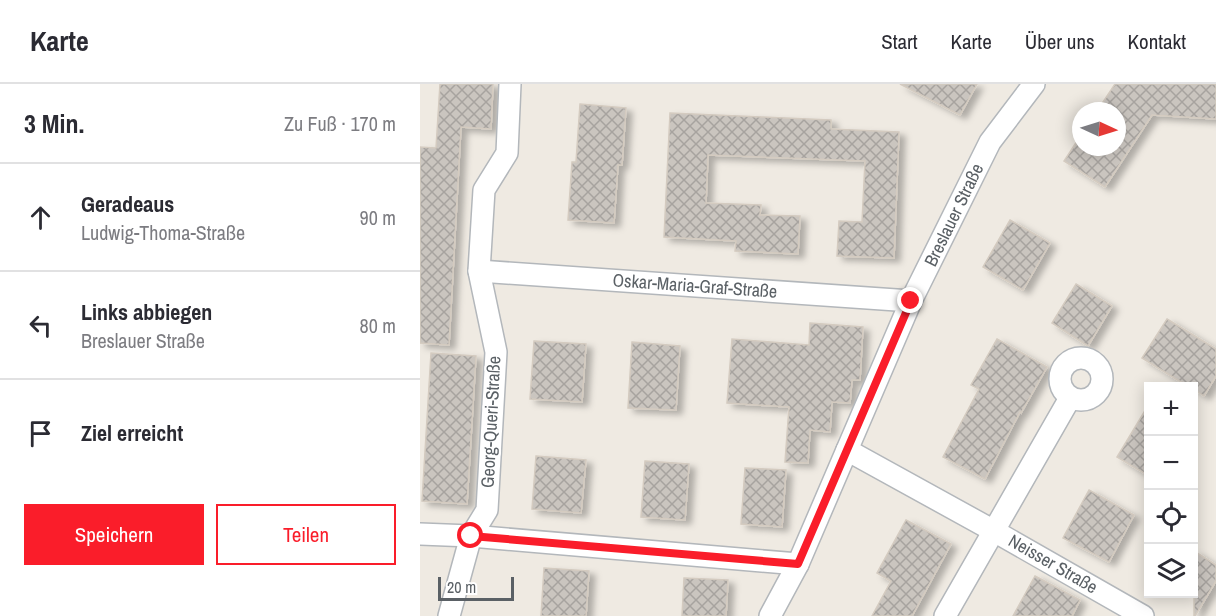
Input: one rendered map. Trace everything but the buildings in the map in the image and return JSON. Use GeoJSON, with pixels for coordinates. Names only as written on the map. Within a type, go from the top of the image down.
{"type":"FeatureCollection","features":[{"type":"Feature","properties":{"kind":"street","name":"Georg-Queri-Straße"},"geometry":{"type":"LineString","coordinates":[[449,616],[471,536],[487,510],[496,352],[479,271],[484,190],[507,153],[510,84]]}},
{"type":"Feature","properties":{"kind":"street","name":"Breslauer Straße"},"geometry":{"type":"LineString","coordinates":[[770,616],[798,564],[911,301],[990,142],[1034,84]]}},
{"type":"Feature","properties":{"kind":"street","name":"Oskar-Maria-Graf-Straße"},"geometry":{"type":"LineString","coordinates":[[479,271],[911,301]]}},
{"type":"Feature","properties":{"kind":"street","name":"Neisser Straße"},"geometry":{"type":"LineString","coordinates":[[945,616],[1070,398]]}},
{"type":"Feature","properties":{"kind":"street","name":"Neisser Straße"},"geometry":{"type":"LineString","coordinates":[[847,450],[1143,616]]}},
{"type":"Feature","properties":{"kind":"street"},"geometry":{"type":"LineString","coordinates":[[420,534],[471,536],[798,564]]}},
{"type":"Feature","properties":{"kind":"route"},"geometry":{"type":"LineString","coordinates":[[471,536],[798,564],[911,301]]}}]}
